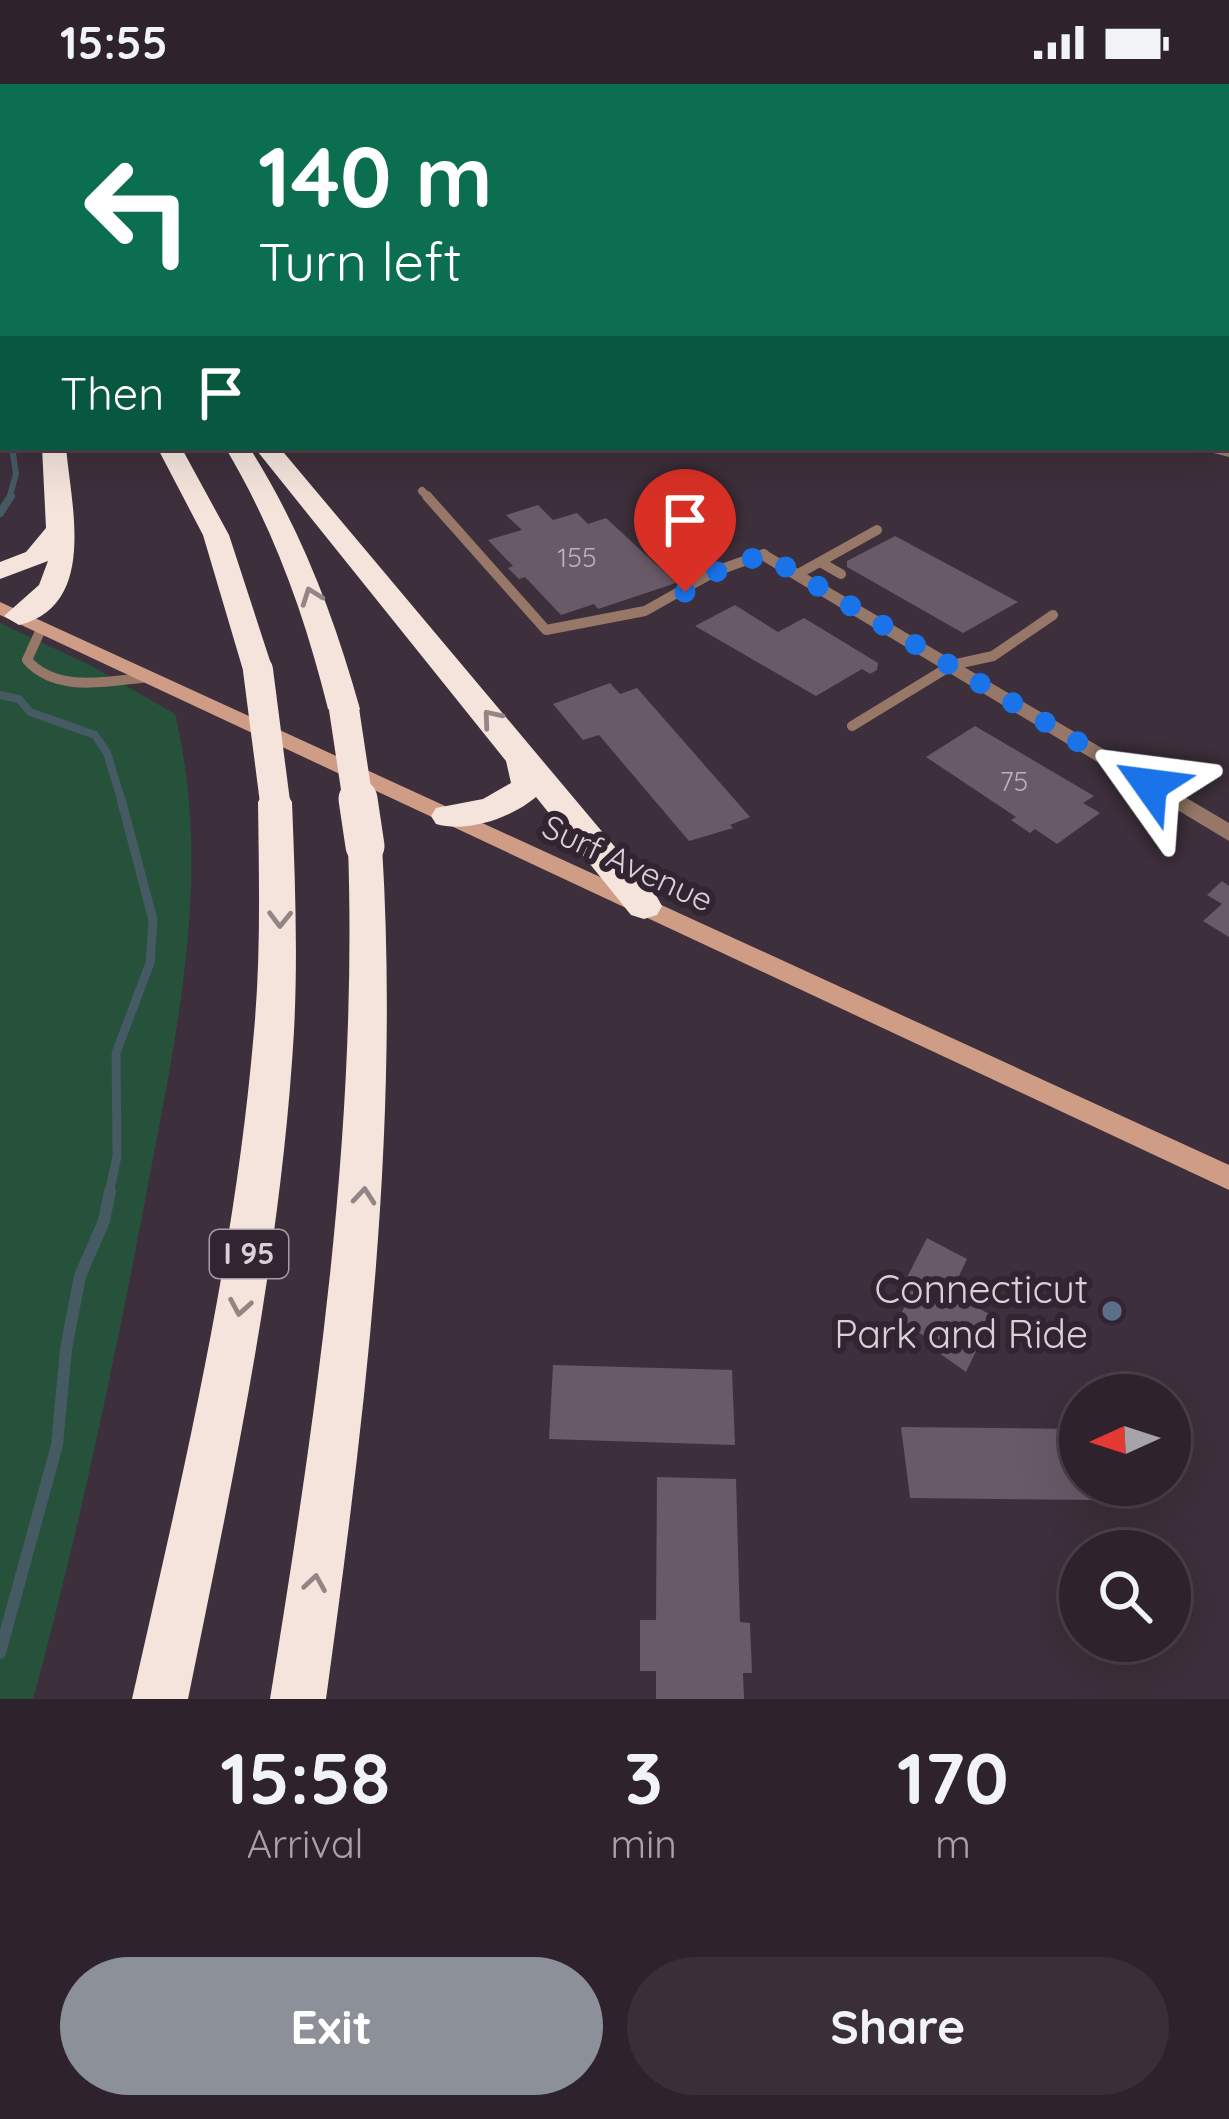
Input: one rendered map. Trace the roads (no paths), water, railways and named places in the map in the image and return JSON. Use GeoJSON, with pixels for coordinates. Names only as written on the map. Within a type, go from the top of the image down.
{"type":"FeatureCollection","features":[{"type":"Feature","properties":{"kind":"highway"},"geometry":{"type":"LineString","coordinates":[[20,617],[59,578],[54,450]]}},
{"type":"Feature","properties":{"kind":"highway","name":"I 95"},"geometry":{"type":"LineString","coordinates":[[160,1699],[242,1296],[260,1178],[279,980],[275,802],[257,670],[215,535],[171,450]]}},
{"type":"Feature","properties":{"kind":"highway"},"geometry":{"type":"LineString","coordinates":[[239,450],[302,570],[344,709],[365,846],[373,982],[366,1172],[353,1307],[298,1699]]}},
{"type":"Feature","properties":{"kind":"highway"},"geometry":{"type":"LineString","coordinates":[[268,450],[644,906]]}},
{"type":"Feature","properties":{"kind":"highway"},"geometry":{"type":"LineString","coordinates":[[0,572],[36,559],[58,531]]}},
{"type":"Feature","properties":{"kind":"highway"},"geometry":{"type":"LineString","coordinates":[[448,816],[490,811],[514,800],[528,786],[521,753]]}},
{"type":"Feature","properties":{"kind":"main road","name":"Surf Avenue"},"geometry":{"type":"LineString","coordinates":[[20,617],[1229,1178]]}},
{"type":"Feature","properties":{"kind":"street"},"geometry":{"type":"LineString","coordinates":[[994,84],[1016,84]]}},
{"type":"Feature","properties":{"kind":"street"},"geometry":{"type":"LineString","coordinates":[[764,554],[1229,833]]}},
{"type":"Feature","properties":{"kind":"lane"},"geometry":{"type":"LineString","coordinates":[[422,491],[467,538],[512,601],[546,630],[645,611],[716,572],[764,554]]}},
{"type":"Feature","properties":{"kind":"lane"},"geometry":{"type":"LineString","coordinates":[[798,574],[878,530]]}},
{"type":"Feature","properties":{"kind":"lane"},"geometry":{"type":"LineString","coordinates":[[820,562],[842,574]]}},
{"type":"Feature","properties":{"kind":"lane"},"geometry":{"type":"LineString","coordinates":[[852,726],[952,664],[993,656],[1053,615]]}},
{"type":"Feature","properties":{"kind":"lane"},"geometry":{"type":"LineString","coordinates":[[20,617],[27,660],[42,675],[67,680],[150,677]]}},
{"type":"Feature","properties":{"kind":"waterway"},"geometry":{"type":"LineString","coordinates":[[9,499],[16,474],[12,450]]}},
{"type":"Feature","properties":{"kind":"waterway"},"geometry":{"type":"LineString","coordinates":[[0,513],[11,496]]}},
{"type":"Feature","properties":{"kind":"waterway"},"geometry":{"type":"LineString","coordinates":[[0,695],[19,699],[30,712],[95,735],[107,753],[122,802]]}},
{"type":"Feature","properties":{"kind":"waterway"},"geometry":{"type":"LineString","coordinates":[[109,1194],[117,1156],[116,1053],[150,963],[153,920],[121,799]]}},
{"type":"Feature","properties":{"kind":"waterway"},"geometry":{"type":"LineString","coordinates":[[0,1653],[57,1445],[66,1349],[80,1276],[104,1221],[110,1191]]}},
{"type":"Feature","properties":{"kind":"place","name":"Connecticut Park and Ride"},"geometry":{"type":"Point","coordinates":[1112,1311]}}]}
